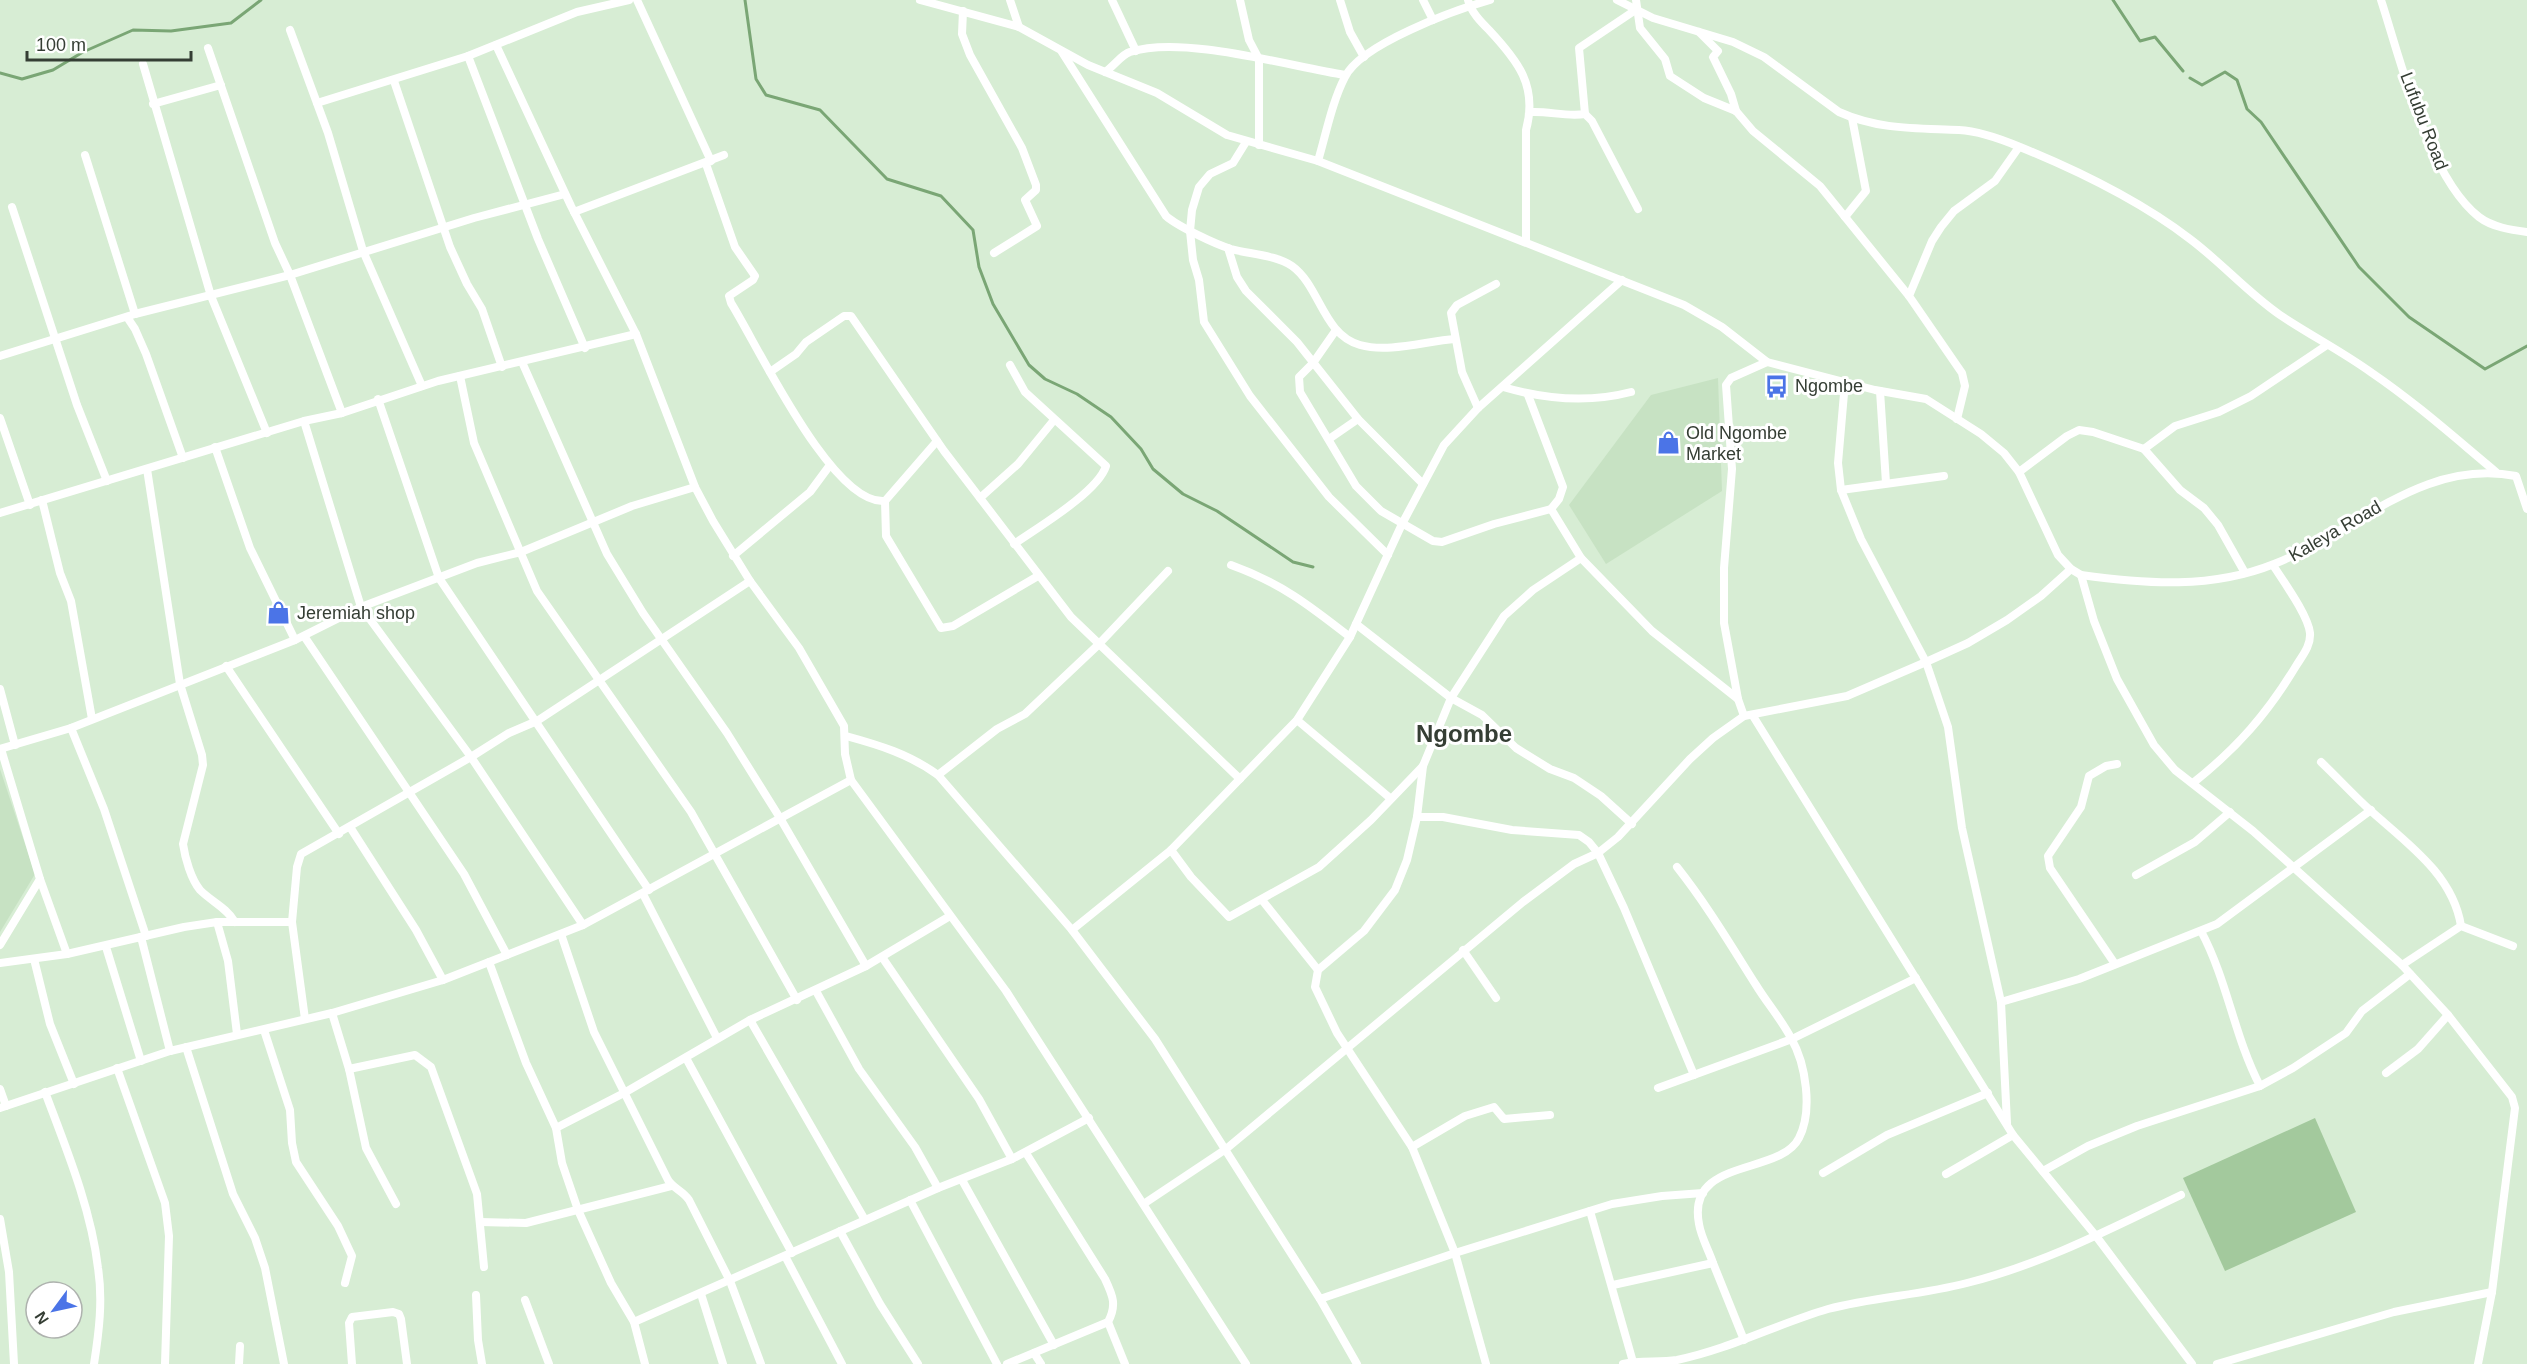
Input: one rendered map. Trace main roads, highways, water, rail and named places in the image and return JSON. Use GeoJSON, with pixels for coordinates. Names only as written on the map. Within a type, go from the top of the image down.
{"type":"FeatureCollection","features":[{"type":"Feature","properties":{"kind":"waterway"},"geometry":{"type":"LineString","coordinates":[[0,73],[22,79],[53,70],[83,52],[133,30],[171,31],[231,23],[261,0]]}},
{"type":"Feature","properties":{"kind":"waterway"},"geometry":{"type":"LineString","coordinates":[[745,0],[756,79],[766,95],[820,110],[887,179],[941,196],[973,230],[979,267],[993,304],[1029,365],[1045,379],[1077,394],[1111,417],[1141,449],[1153,469],[1183,494],[1217,511],[1293,562],[1313,567]]}},
{"type":"Feature","properties":{"kind":"waterway"},"geometry":{"type":"LineString","coordinates":[[2113,0],[2140,41],[2155,37],[2183,71]]}},
{"type":"Feature","properties":{"kind":"waterway"},"geometry":{"type":"LineString","coordinates":[[2190,78],[2202,85],[2225,72],[2237,80],[2247,109],[2261,122],[2359,267],[2409,317],[2485,369],[2527,346]]}},
{"type":"Feature","properties":{"kind":"place","name":"Ngombe"},"geometry":{"type":"Point","coordinates":[1777,386]}},
{"type":"Feature","properties":{"kind":"place","name":"Old Ngombe Market"},"geometry":{"type":"Point","coordinates":[1668,443]}},
{"type":"Feature","properties":{"kind":"place","name":"Jeremiah shop"},"geometry":{"type":"Point","coordinates":[279,613]}},
{"type":"Feature","properties":{"kind":"district","name":"Ngombe"},"geometry":{"type":"Point","coordinates":[1464,733]}}]}
